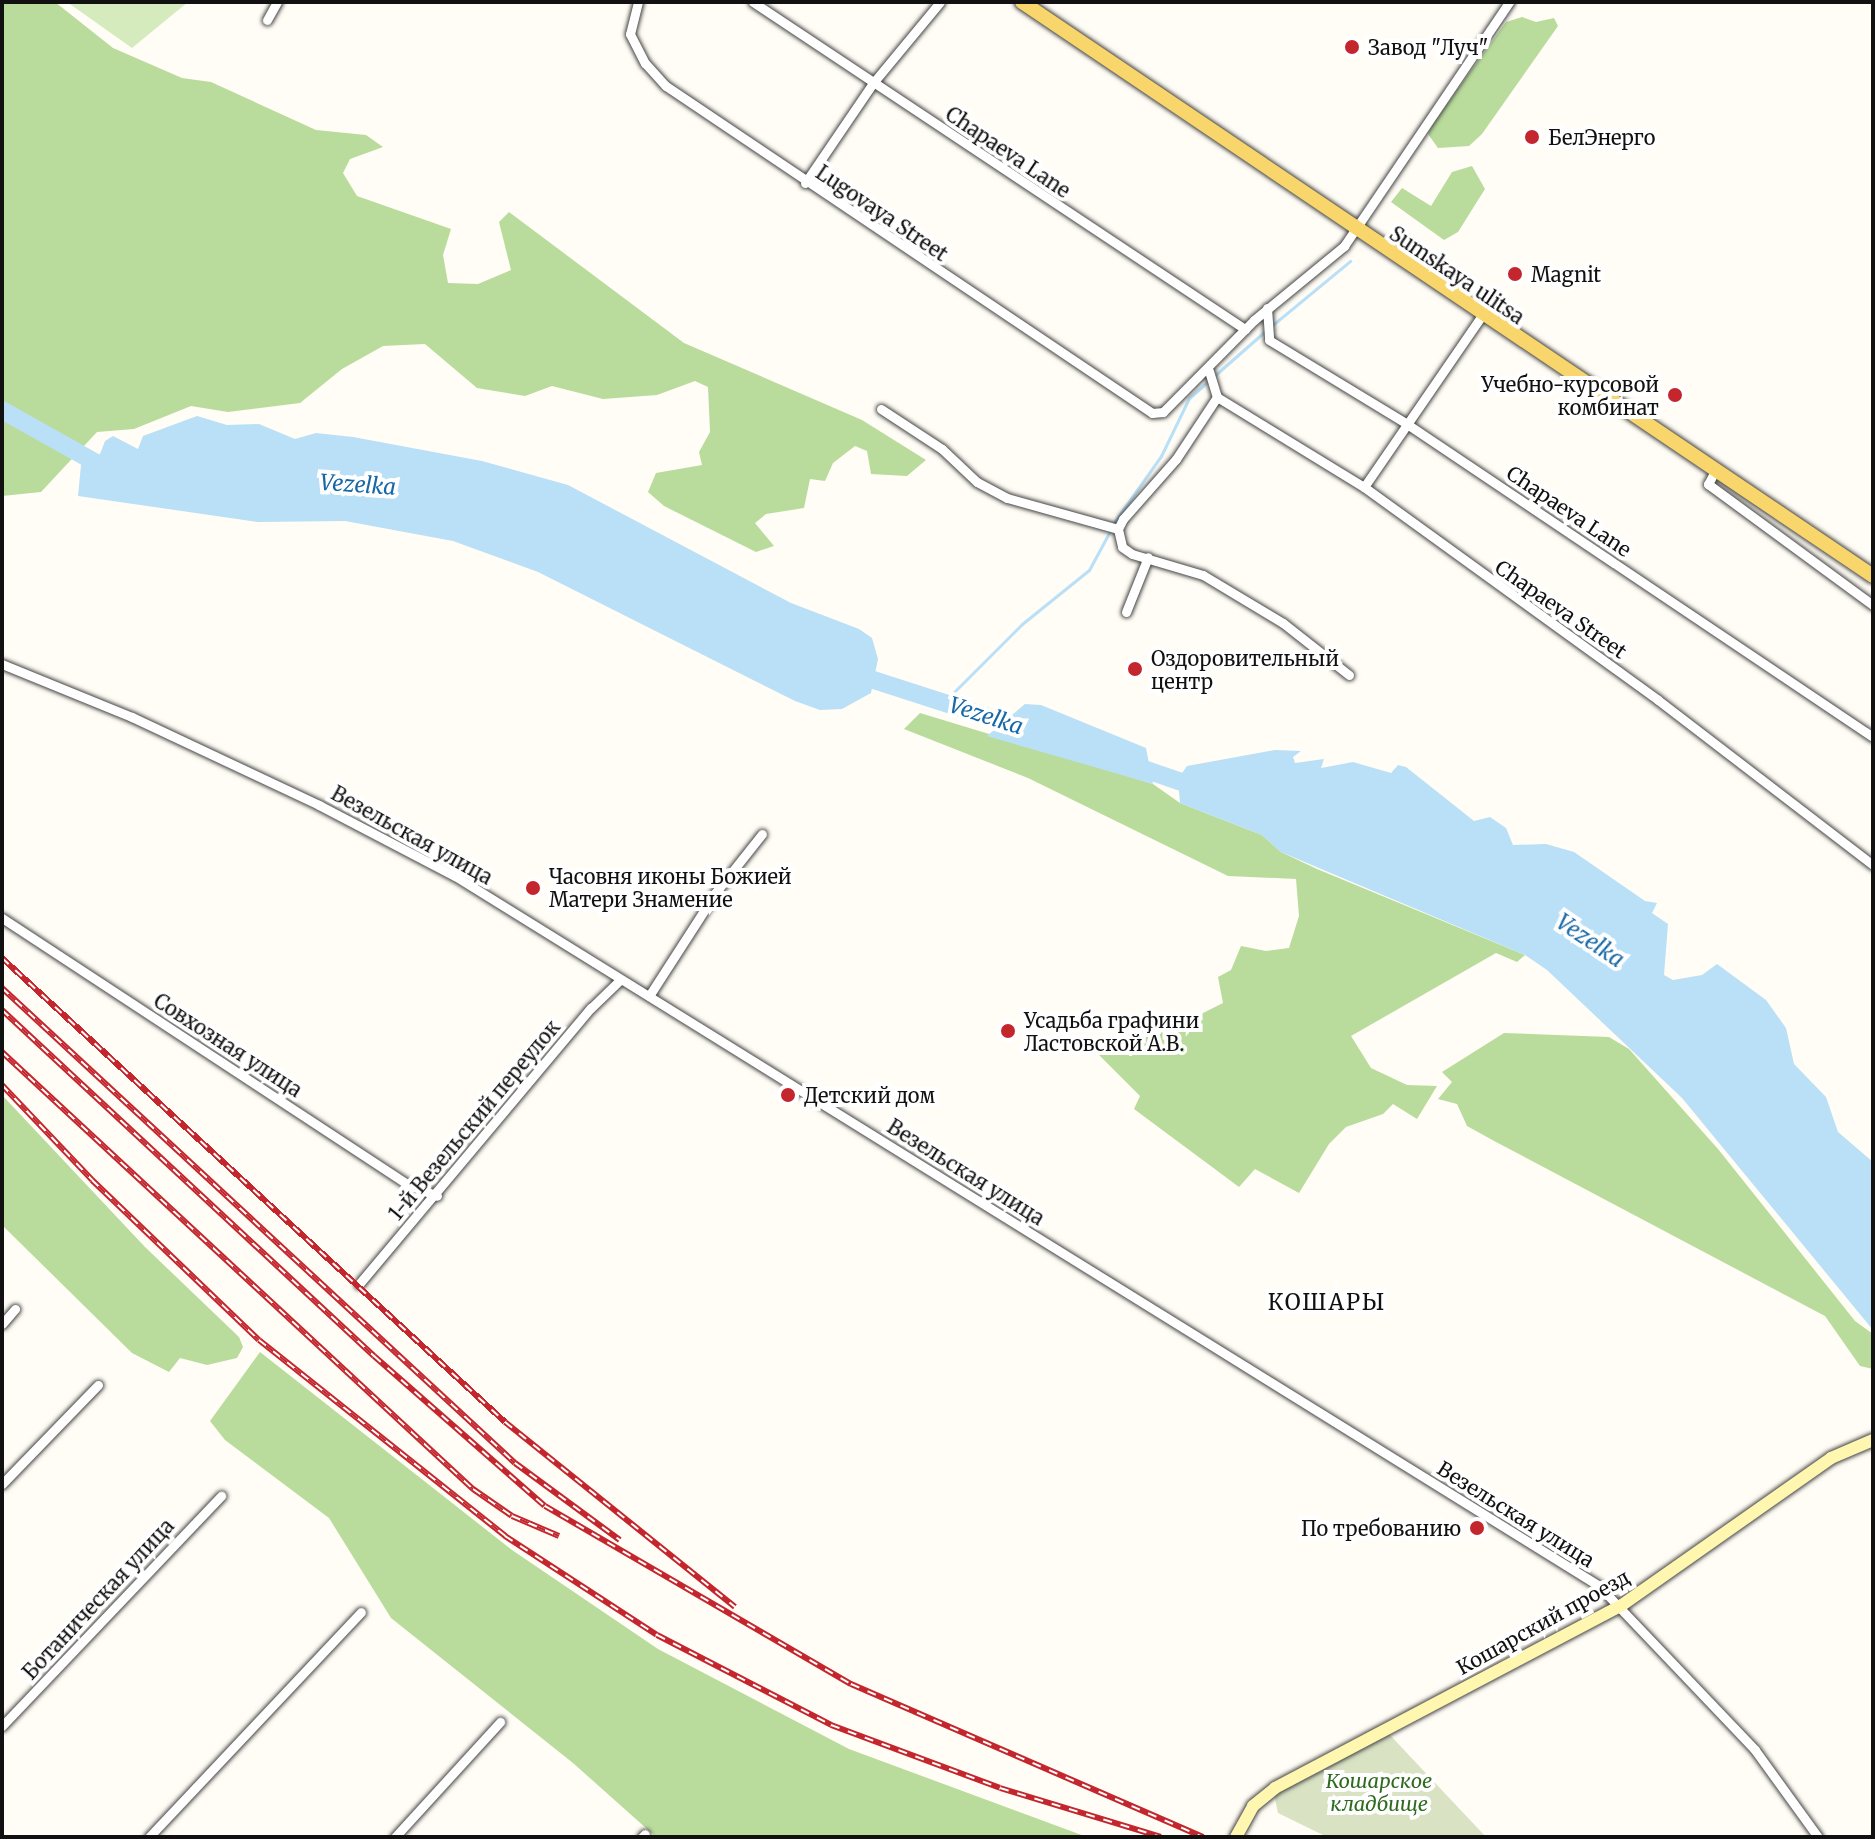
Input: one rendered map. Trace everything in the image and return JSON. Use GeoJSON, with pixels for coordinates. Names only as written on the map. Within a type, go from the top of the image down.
{"type":"FeatureCollection","features":[{"type":"Feature","properties":{"kind":"main road","name":"Sumskaya ulitsa"},"geometry":{"type":"LineString","coordinates":[[1022,2],[1873,576]]}},
{"type":"Feature","properties":{"kind":"street"},"geometry":{"type":"LineString","coordinates":[[267,20],[277,2]]}},
{"type":"Feature","properties":{"kind":"street","name":"Lugovaya Street"},"geometry":{"type":"LineString","coordinates":[[638,2],[630,34],[645,63],[666,86],[1135,406],[1163,412],[1209,371]]}},
{"type":"Feature","properties":{"kind":"street","name":"Chapaeva Lane"},"geometry":{"type":"LineString","coordinates":[[753,2],[1245,329]]}},
{"type":"Feature","properties":{"kind":"street"},"geometry":{"type":"LineString","coordinates":[[805,183],[873,83],[940,2]]}},
{"type":"Feature","properties":{"kind":"street"},"geometry":{"type":"LineString","coordinates":[[1118,529],[1176,459],[1217,397],[1209,371],[1267,308],[1344,246],[1509,2]]}},
{"type":"Feature","properties":{"kind":"street","name":"Chapaeva Lane"},"geometry":{"type":"LineString","coordinates":[[1267,308],[1272,315],[1269,340],[1407,424],[1873,737]]}},
{"type":"Feature","properties":{"kind":"street"},"geometry":{"type":"LineString","coordinates":[[1364,487],[1482,315]]}},
{"type":"Feature","properties":{"kind":"street","name":"Chapaeva Street"},"geometry":{"type":"LineString","coordinates":[[1217,397],[1364,487],[1658,700],[1873,865]]}},
{"type":"Feature","properties":{"kind":"street"},"geometry":{"type":"LineString","coordinates":[[881,409],[942,449],[987,488],[1118,529]]}},
{"type":"Feature","properties":{"kind":"street"},"geometry":{"type":"LineString","coordinates":[[1715,471],[1708,484],[1873,605]]}},
{"type":"Feature","properties":{"kind":"street"},"geometry":{"type":"LineString","coordinates":[[1118,529],[1122,547],[1203,575],[1283,623],[1349,675]]}},
{"type":"Feature","properties":{"kind":"street"},"geometry":{"type":"LineString","coordinates":[[1126,612],[1148,557]]}},
{"type":"Feature","properties":{"kind":"street","name":"Везельская улица"},"geometry":{"type":"LineString","coordinates":[[2,664],[119,711],[319,805],[455,876],[1622,1605],[1755,1750],[1818,1837]]}},
{"type":"Feature","properties":{"kind":"street"},"geometry":{"type":"LineString","coordinates":[[649,996],[716,892],[762,834]]}},
{"type":"Feature","properties":{"kind":"street","name":"Совхозная улица"},"geometry":{"type":"LineString","coordinates":[[2,918],[409,1185],[437,1196]]}},
{"type":"Feature","properties":{"kind":"street","name":"1-й Везельский переулок"},"geometry":{"type":"LineString","coordinates":[[359,1284],[437,1196],[591,1008],[620,980]]}},
{"type":"Feature","properties":{"kind":"street"},"geometry":{"type":"LineString","coordinates":[[2,1324],[15,1309]]}},
{"type":"Feature","properties":{"kind":"street"},"geometry":{"type":"LineString","coordinates":[[2,1484],[98,1385]]}},
{"type":"Feature","properties":{"kind":"street","name":"Кошарский проезд"},"geometry":{"type":"LineString","coordinates":[[1236,1837],[1254,1805],[1300,1775],[1622,1605],[1831,1458],[1873,1440]]}},
{"type":"Feature","properties":{"kind":"street","name":"Ботаническая улица"},"geometry":{"type":"LineString","coordinates":[[2,1726],[221,1496]]}},
{"type":"Feature","properties":{"kind":"street"},"geometry":{"type":"LineString","coordinates":[[149,1837],[361,1612]]}},
{"type":"Feature","properties":{"kind":"street"},"geometry":{"type":"LineString","coordinates":[[395,1837],[500,1722]]}},
{"type":"Feature","properties":{"kind":"green space"},"geometry":{"type":"Polygon","coordinates":[[[2,2],[55,2],[113,48],[182,78],[211,82],[316,130],[366,135],[383,147],[350,159],[343,173],[357,196],[451,229],[443,255],[448,283],[478,284],[511,270],[499,222],[509,212],[684,343],[862,420],[926,460],[907,476],[871,474],[867,451],[855,446],[833,463],[825,481],[810,479],[804,508],[766,514],[755,523],[774,546],[756,552],[664,506],[648,492],[656,473],[702,465],[699,452],[710,432],[708,387],[695,381],[657,395],[603,399],[552,386],[525,396],[477,388],[425,344],[383,346],[342,369],[300,403],[228,412],[191,406],[134,429],[97,432],[41,492],[2,496],[2,2]]]}},
{"type":"Feature","properties":{"kind":"green space"},"geometry":{"type":"Polygon","coordinates":[[[67,2],[188,2],[132,48],[67,2]]]}},
{"type":"Feature","properties":{"kind":"green space"},"geometry":{"type":"Polygon","coordinates":[[[1522,17],[1536,22],[1554,18],[1558,26],[1482,134],[1469,146],[1438,148],[1428,134],[1432,125],[1506,22],[1522,17]]]}},
{"type":"Feature","properties":{"kind":"green space"},"geometry":{"type":"Polygon","coordinates":[[[1472,166],[1485,189],[1458,232],[1444,240],[1391,202],[1402,188],[1431,206],[1452,172],[1472,166]]]}},
{"type":"Feature","properties":{"kind":"green space"},"geometry":{"type":"Polygon","coordinates":[[[920,713],[1153,784],[1180,803],[1262,835],[1281,852],[1317,869],[1525,955],[1517,962],[1496,953],[1351,1036],[1371,1068],[1407,1085],[1437,1086],[1417,1119],[1393,1104],[1383,1114],[1346,1127],[1329,1144],[1299,1193],[1255,1169],[1239,1187],[1134,1109],[1140,1096],[1099,1055],[1130,1033],[1189,1020],[1223,1003],[1218,977],[1231,970],[1241,946],[1266,951],[1289,948],[1299,916],[1296,879],[1228,876],[1028,778],[904,729],[920,713]]]}},
{"type":"Feature","properties":{"kind":"green space"},"geometry":{"type":"Polygon","coordinates":[[[1504,1033],[1609,1037],[1629,1049],[1718,1149],[1855,1321],[1873,1334],[1873,1369],[1860,1366],[1825,1316],[1467,1126],[1457,1104],[1438,1099],[1452,1082],[1442,1072],[1504,1033]]]}},
{"type":"Feature","properties":{"kind":"green space"},"geometry":{"type":"Polygon","coordinates":[[[2,1095],[145,1247],[239,1337],[243,1347],[237,1358],[207,1365],[180,1358],[169,1372],[132,1353],[2,1225],[2,1095]]]}},
{"type":"Feature","properties":{"kind":"green space"},"geometry":{"type":"Polygon","coordinates":[[[260,1352],[512,1550],[658,1649],[849,1749],[1087,1837],[656,1837],[573,1763],[391,1618],[329,1518],[225,1440],[210,1421],[260,1352]]]}},
{"type":"Feature","properties":{"kind":"green space","name":"Кошарское кладбище"},"geometry":{"type":"Polygon","coordinates":[[[1389,1734],[1486,1837],[1327,1837],[1278,1813],[1274,1794],[1389,1734]]]}},
{"type":"Feature","properties":{"kind":"water"},"geometry":{"type":"Polygon","coordinates":[[[197,416],[227,425],[259,424],[295,439],[316,433],[353,437],[482,461],[568,485],[791,603],[859,629],[872,638],[878,659],[871,693],[842,709],[820,710],[795,701],[538,572],[453,541],[345,521],[258,522],[78,496],[81,465],[100,454],[105,441],[113,436],[138,449],[143,436],[197,416]]]}},
{"type":"Feature","properties":{"kind":"water"},"geometry":{"type":"Polygon","coordinates":[[[1025,704],[1041,705],[1146,748],[1153,784],[987,736],[1025,704]]]}},
{"type":"Feature","properties":{"kind":"water"},"geometry":{"type":"Polygon","coordinates":[[[1275,750],[1301,751],[1293,757],[1295,763],[1324,759],[1321,768],[1353,762],[1391,773],[1398,765],[1406,767],[1474,821],[1490,817],[1506,828],[1513,845],[1546,844],[1574,852],[1645,901],[1657,903],[1652,913],[1668,924],[1664,975],[1673,980],[1702,975],[1717,964],[1766,1000],[1786,1028],[1794,1064],[1826,1097],[1838,1132],[1873,1162],[1873,1330],[1682,1098],[1547,970],[1525,955],[1281,852],[1262,835],[1180,803],[1178,779],[1187,766],[1275,750]]]}},
{"type":"Feature","properties":{"kind":"waterway"},"geometry":{"type":"LineString","coordinates":[[1270,327],[1350,261]]}},
{"type":"Feature","properties":{"kind":"waterway"},"geometry":{"type":"LineString","coordinates":[[1113,524],[1161,456],[1189,398],[1264,332]]}},
{"type":"Feature","properties":{"kind":"waterway","name":"Vezelka"},"geometry":{"type":"LineString","coordinates":[[2,410],[107,469]]}},
{"type":"Feature","properties":{"kind":"waterway"},"geometry":{"type":"LineString","coordinates":[[944,702],[1022,624],[1089,570],[1110,531]]}},
{"type":"Feature","properties":{"kind":"waterway","name":"Vezelka"},"geometry":{"type":"LineString","coordinates":[[852,673],[1025,729]]}},
{"type":"Feature","properties":{"kind":"waterway","name":"Vezelka"},"geometry":{"type":"LineString","coordinates":[[1129,764],[1199,788]]}},
{"type":"Feature","properties":{"kind":"railway"},"geometry":{"type":"LineString","coordinates":[[2,958],[505,1422],[735,1607]]}},
{"type":"Feature","properties":{"kind":"railway"},"geometry":{"type":"LineString","coordinates":[[2,988],[515,1463],[620,1540]]}},
{"type":"Feature","properties":{"kind":"railway"},"geometry":{"type":"LineString","coordinates":[[2,1010],[374,1356],[545,1506],[851,1684],[1203,1837]]}},
{"type":"Feature","properties":{"kind":"railway"},"geometry":{"type":"LineString","coordinates":[[2,1052],[473,1489],[512,1516],[559,1536]]}},
{"type":"Feature","properties":{"kind":"railway"},"geometry":{"type":"LineString","coordinates":[[2,1085],[92,1180],[259,1340],[505,1536],[657,1635],[831,1725],[1000,1788],[1161,1837]]}},
{"type":"Feature","properties":{"kind":"place","name":"Завод \"Луч\""},"geometry":{"type":"Point","coordinates":[1352,47]}},
{"type":"Feature","properties":{"kind":"place","name":"БелЭнерго"},"geometry":{"type":"Point","coordinates":[1532,137]}},
{"type":"Feature","properties":{"kind":"place","name":"Magnit"},"geometry":{"type":"Point","coordinates":[1515,274]}},
{"type":"Feature","properties":{"kind":"place","name":"Учебно-курсовой комбинат"},"geometry":{"type":"Point","coordinates":[1675,395]}},
{"type":"Feature","properties":{"kind":"place","name":"Оздоровительный центр"},"geometry":{"type":"Point","coordinates":[1135,669]}},
{"type":"Feature","properties":{"kind":"place","name":"Часовня иконы Божией Матери Знамение"},"geometry":{"type":"Point","coordinates":[533,888]}},
{"type":"Feature","properties":{"kind":"place","name":"Усадьба графини Ластовской А.В."},"geometry":{"type":"Point","coordinates":[1008,1031]}},
{"type":"Feature","properties":{"kind":"place","name":"Детский дом"},"geometry":{"type":"Point","coordinates":[788,1095]}},
{"type":"Feature","properties":{"kind":"place","name":"По требованию"},"geometry":{"type":"Point","coordinates":[1477,1528]}},
{"type":"Feature","properties":{"kind":"district","name":"КОШАРЫ"},"geometry":{"type":"Point","coordinates":[1327,1303]}}]}
